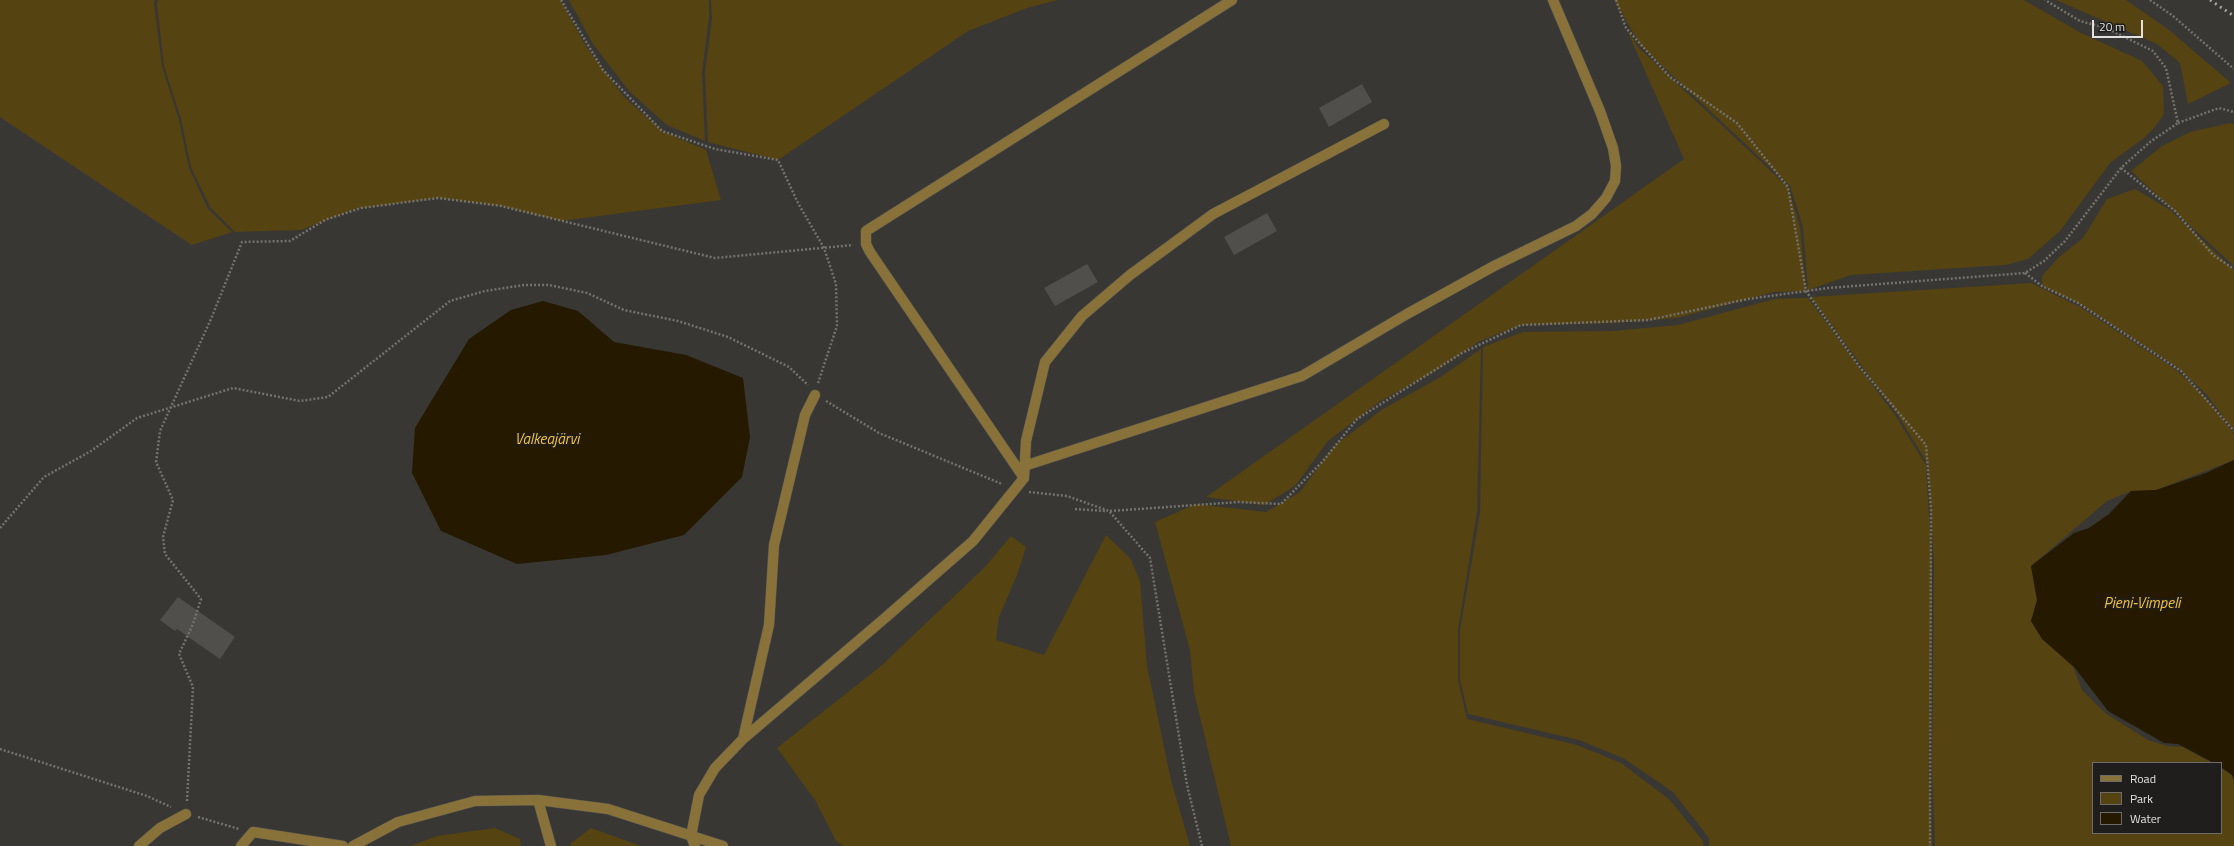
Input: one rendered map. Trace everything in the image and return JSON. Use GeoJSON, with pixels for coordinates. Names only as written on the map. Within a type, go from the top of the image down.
{"type":"FeatureCollection","features":[{"type":"Feature","properties":{"kind":"street"},"geometry":{"type":"LineString","coordinates":[[1024,478],[870,252],[866,244],[866,232],[1232,0]]}},
{"type":"Feature","properties":{"kind":"street"},"geometry":{"type":"LineString","coordinates":[[1024,466],[1302,376],[1407,314],[1494,266],[1576,226],[1592,214],[1606,198],[1615,181],[1616,166],[1613,148],[1600,111],[1553,0]]}},
{"type":"Feature","properties":{"kind":"street"},"geometry":{"type":"LineString","coordinates":[[694,846],[691,836],[699,794],[715,768],[743,739],[973,541],[1024,478],[1026,441],[1045,362],[1082,316],[1130,275],[1213,214],[1384,124]]}},
{"type":"Feature","properties":{"kind":"street"},"geometry":{"type":"LineString","coordinates":[[743,739],[769,625],[774,545],[805,415],[815,395]]}},
{"type":"Feature","properties":{"kind":"street"},"geometry":{"type":"LineString","coordinates":[[538,800],[551,846]]}},
{"type":"Feature","properties":{"kind":"street"},"geometry":{"type":"LineString","coordinates":[[353,846],[398,822],[475,801],[538,800],[608,809],[723,846]]}},
{"type":"Feature","properties":{"kind":"street"},"geometry":{"type":"LineString","coordinates":[[139,846],[160,828],[186,814]]}},
{"type":"Feature","properties":{"kind":"street"},"geometry":{"type":"LineString","coordinates":[[241,846],[253,832],[342,846]]}},
{"type":"Feature","properties":{"kind":"path"},"geometry":{"type":"LineString","coordinates":[[560,0],[603,70],[662,131],[715,149],[778,160],[798,203],[824,248],[836,284],[837,326],[815,395]]}},
{"type":"Feature","properties":{"kind":"path"},"geometry":{"type":"LineString","coordinates":[[1616,0],[1626,28],[1670,77],[1737,124],[1788,187],[1806,291],[1859,366],[1926,445],[1931,509],[1930,846]]}},
{"type":"Feature","properties":{"kind":"path"},"geometry":{"type":"LineString","coordinates":[[2045,0],[2080,22],[2106,28],[2153,51],[2166,68],[2178,123]]}},
{"type":"Feature","properties":{"kind":"path"},"geometry":{"type":"LineString","coordinates":[[2150,0],[2173,16],[2234,68]]}},
{"type":"Feature","properties":{"kind":"path"},"geometry":{"type":"LineString","coordinates":[[1075,509],[1109,511],[1239,502],[1281,504],[1323,461],[1357,419],[1462,353],[1521,325],[1648,320],[1748,299],[1806,291],[2024,273],[2044,261],[2065,241],[2122,168],[2150,142],[2178,123],[2219,108],[2234,112]]}},
{"type":"Feature","properties":{"kind":"path"},"geometry":{"type":"LineString","coordinates":[[2122,168],[2175,211],[2213,255],[2234,269]]}},
{"type":"Feature","properties":{"kind":"path"},"geometry":{"type":"LineString","coordinates":[[186,814],[194,687],[179,654],[193,624],[201,599],[165,554],[163,537],[173,500],[156,462],[160,431],[169,408],[211,319],[242,242],[290,241],[325,220],[361,208],[438,198],[501,206],[715,258],[866,244]]}},
{"type":"Feature","properties":{"kind":"path"},"geometry":{"type":"LineString","coordinates":[[2024,273],[2042,286],[2078,303],[2181,371],[2234,431]]}},
{"type":"Feature","properties":{"kind":"path"},"geometry":{"type":"LineString","coordinates":[[0,528],[44,476],[91,451],[137,418],[233,388],[300,401],[328,397],[450,301],[485,291],[524,285],[549,285],[587,293],[624,310],[678,321],[728,337],[789,367],[810,386],[815,395],[879,432],[1014,490],[1067,496],[1109,511],[1150,558],[1187,785],[1202,846]]}},
{"type":"Feature","properties":{"kind":"path"},"geometry":{"type":"LineString","coordinates":[[0,749],[147,796],[186,814],[253,832]]}},
{"type":"Feature","properties":{"kind":"green space"},"geometry":{"type":"Polygon","coordinates":[[[0,0],[155,0],[154,3],[162,66],[179,120],[189,168],[208,209],[232,232],[192,245],[0,117],[0,0]]]}},
{"type":"Feature","properties":{"kind":"green space"},"geometry":{"type":"Polygon","coordinates":[[[158,0],[560,0],[587,48],[624,97],[662,131],[706,150],[721,200],[561,221],[501,206],[438,198],[355,209],[301,230],[235,232],[210,207],[191,167],[181,119],[164,66],[157,4],[158,0]]]}},
{"type":"Feature","properties":{"kind":"green space"},"geometry":{"type":"Polygon","coordinates":[[[569,0],[709,0],[709,18],[702,72],[705,141],[667,125],[630,92],[593,44],[569,0]]]}},
{"type":"Feature","properties":{"kind":"green space"},"geometry":{"type":"Polygon","coordinates":[[[711,0],[1058,0],[1027,8],[968,31],[778,160],[708,142],[705,72],[712,18],[711,0]]]}},
{"type":"Feature","properties":{"kind":"green space"},"geometry":{"type":"Polygon","coordinates":[[[1614,0],[2024,0],[2081,33],[2142,61],[2163,86],[2164,114],[2154,128],[2144,138],[2110,163],[2060,231],[2028,259],[2005,265],[1851,275],[1808,290],[1803,227],[1790,186],[1641,46],[1614,0]]]}},
{"type":"Feature","properties":{"kind":"green space"},"geometry":{"type":"Polygon","coordinates":[[[2056,0],[2126,0],[2168,29],[2231,83],[2188,104],[2180,63],[2157,44],[2056,0]]]}},
{"type":"Feature","properties":{"kind":"green space"},"geometry":{"type":"Polygon","coordinates":[[[1626,28],[1639,48],[1788,187],[1800,227],[1806,291],[1774,292],[1677,318],[1613,323],[1521,325],[1480,341],[1435,371],[1379,402],[1328,441],[1295,486],[1264,505],[1206,497],[1684,159],[1626,28]]]}},
{"type":"Feature","properties":{"kind":"green space"},"geometry":{"type":"Polygon","coordinates":[[[2230,123],[2234,124],[2234,266],[2131,171],[2162,146],[2190,132],[2230,123]]]}},
{"type":"Feature","properties":{"kind":"green space"},"geometry":{"type":"Polygon","coordinates":[[[2135,189],[2170,210],[2234,270],[2234,431],[2207,395],[2177,367],[2082,305],[2042,286],[2042,276],[2058,258],[2083,238],[2107,199],[2135,189]]]}},
{"type":"Feature","properties":{"kind":"green space"},"geometry":{"type":"Polygon","coordinates":[[[2031,283],[2080,307],[2175,369],[2205,397],[2234,434],[2234,460],[2156,490],[2131,491],[2107,501],[2031,566],[2037,601],[2031,621],[2073,666],[2082,690],[2105,713],[2148,740],[2167,746],[2183,747],[2210,762],[2092,762],[2092,834],[2222,834],[2222,769],[2232,775],[2234,780],[2234,846],[1935,846],[1932,769],[1934,565],[1928,464],[1897,414],[1811,297],[2031,283]]]}},
{"type":"Feature","properties":{"kind":"green space"},"geometry":{"type":"Polygon","coordinates":[[[1808,298],[1895,415],[1926,465],[1932,565],[1929,769],[1932,846],[1709,846],[1709,838],[1673,792],[1623,758],[1579,740],[1468,714],[1460,680],[1460,630],[1480,513],[1483,347],[1523,332],[1613,331],[1678,325],[1775,299],[1808,298]]]}},
{"type":"Feature","properties":{"kind":"green space"},"geometry":{"type":"Polygon","coordinates":[[[1481,349],[1477,512],[1458,630],[1458,680],[1467,719],[1577,745],[1621,763],[1670,800],[1703,841],[1703,846],[1231,846],[1194,692],[1190,650],[1155,522],[1196,504],[1266,512],[1300,492],[1334,446],[1383,409],[1439,378],[1481,349]]]}},
{"type":"Feature","properties":{"kind":"green space"},"geometry":{"type":"Polygon","coordinates":[[[1106,535],[1130,558],[1140,581],[1147,666],[1171,780],[1190,846],[843,846],[836,841],[815,800],[777,748],[881,666],[985,567],[1011,536],[1026,547],[1017,575],[999,617],[996,640],[1044,655],[1106,535]]]}},
{"type":"Feature","properties":{"kind":"green space"},"geometry":{"type":"Polygon","coordinates":[[[495,828],[520,839],[521,846],[410,846],[437,836],[495,828]]]}},
{"type":"Feature","properties":{"kind":"green space"},"geometry":{"type":"Polygon","coordinates":[[[591,828],[641,846],[571,846],[570,844],[591,828]]]}},
{"type":"Feature","properties":{"kind":"water","name":"Valkeajärvi"},"geometry":{"type":"Polygon","coordinates":[[[543,301],[578,311],[614,342],[686,355],[743,378],[750,437],[742,477],[684,535],[606,555],[517,564],[441,531],[412,473],[415,428],[469,339],[511,310],[543,301]]]}},
{"type":"Feature","properties":{"kind":"water","name":"Pieni-Vimpeli"},"geometry":{"type":"Polygon","coordinates":[[[2234,460],[2234,780],[2232,775],[2222,768],[2222,762],[2212,762],[2178,744],[2164,743],[2108,711],[2075,668],[2042,639],[2031,621],[2037,600],[2031,566],[2074,533],[2089,528],[2109,514],[2131,491],[2156,490],[2206,473],[2234,460]]]}},
{"type":"Feature","properties":{"kind":"building"},"geometry":{"type":"Polygon","coordinates":[[[1362,84],[1372,102],[1329,127],[1319,108],[1362,84]]]}},
{"type":"Feature","properties":{"kind":"building"},"geometry":{"type":"Polygon","coordinates":[[[1267,213],[1277,231],[1234,255],[1224,237],[1267,213]]]}},
{"type":"Feature","properties":{"kind":"building"},"geometry":{"type":"Polygon","coordinates":[[[1087,264],[1098,282],[1055,306],[1044,288],[1087,264]]]}},
{"type":"Feature","properties":{"kind":"building"},"geometry":{"type":"Polygon","coordinates":[[[178,597],[235,637],[220,659],[177,629],[175,631],[160,620],[178,597]]]}},
{"type":"Feature","properties":{"kind":"railway"},"geometry":{"type":"LineString","coordinates":[[2210,0],[2234,16]]}}]}
